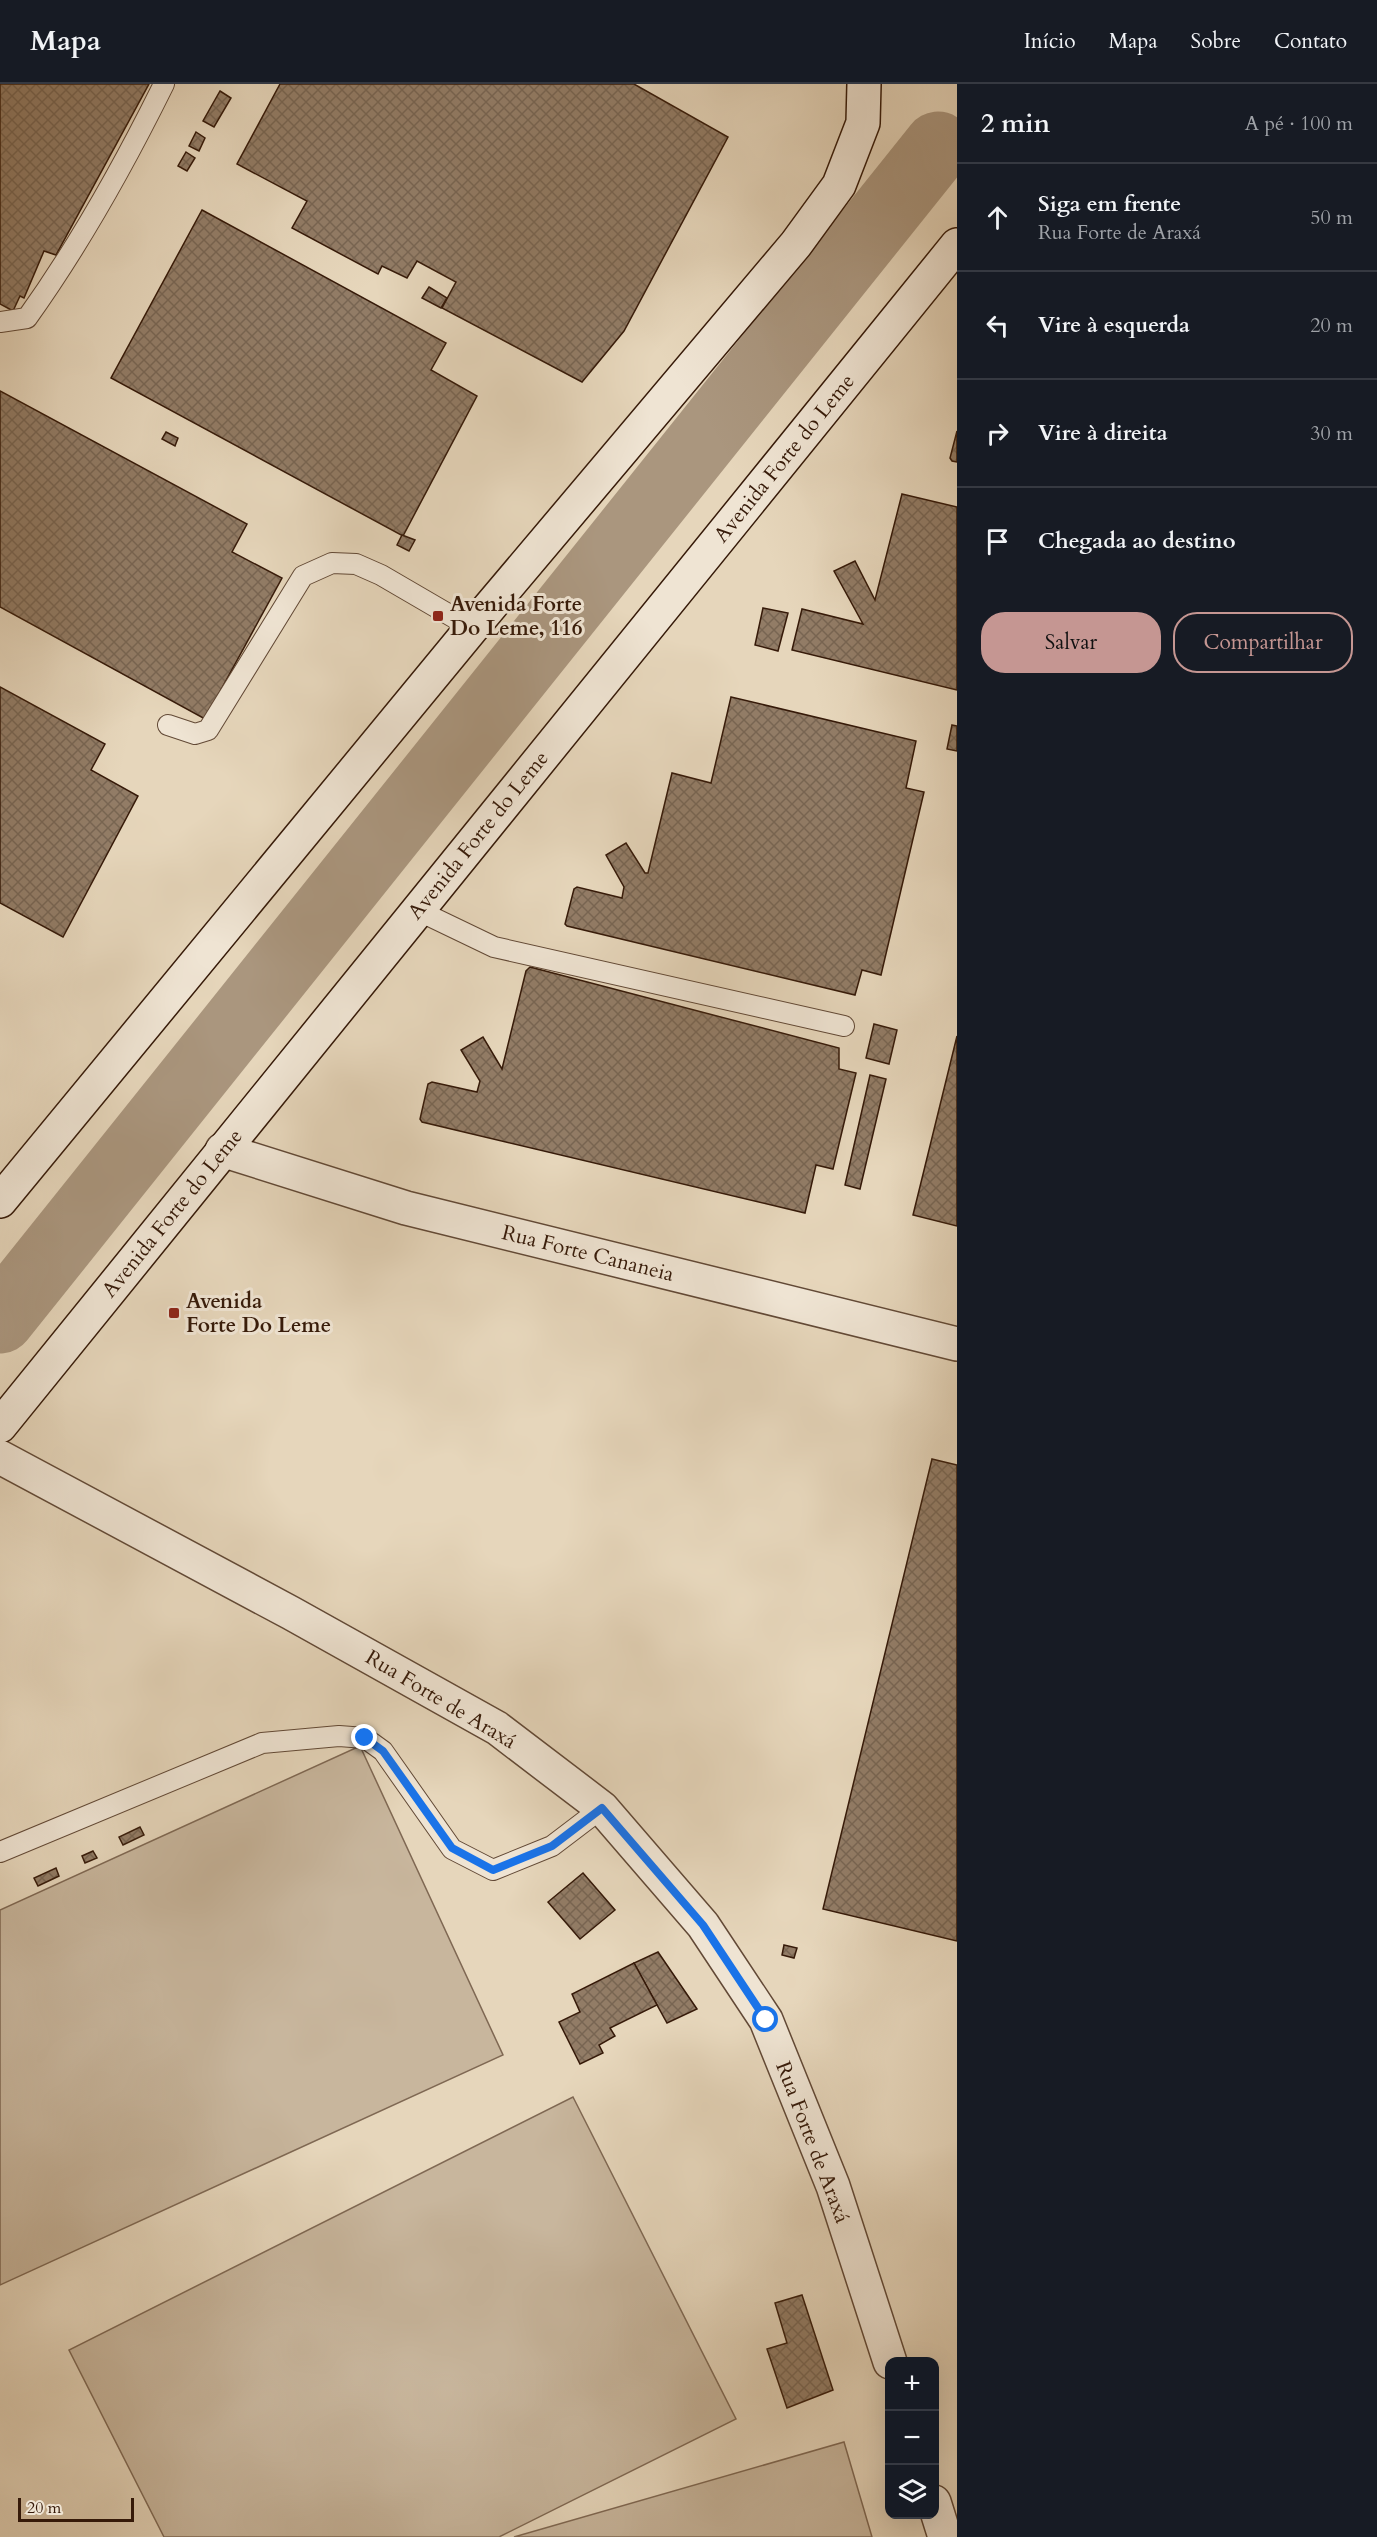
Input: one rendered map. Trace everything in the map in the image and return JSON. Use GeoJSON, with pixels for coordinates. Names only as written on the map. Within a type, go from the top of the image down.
{"type":"FeatureCollection","features":[{"type":"Feature","properties":{"kind":"main road"},"geometry":{"type":"LineString","coordinates":[[0,1201],[472,628],[796,244],[839,185],[863,123],[864,84]]}},
{"type":"Feature","properties":{"kind":"main road","name":"Avenida Forte do Leme"},"geometry":{"type":"LineString","coordinates":[[0,1426],[957,245]]}},
{"type":"Feature","properties":{"kind":"main road","name":"Rua Forte Cananeia"},"geometry":{"type":"LineString","coordinates":[[222,1150],[406,1208],[957,1344]]}},
{"type":"Feature","properties":{"kind":"main road","name":"Rua Forte de Araxá"},"geometry":{"type":"LineString","coordinates":[[0,1457],[291,1613],[497,1728],[602,1808],[703,1925],[766,2020],[833,2186],[889,2357]]}},
{"type":"Feature","properties":{"kind":"main road"},"geometry":{"type":"LineString","coordinates":[[939,2518],[945,2537]]}},
{"type":"Feature","properties":{"kind":"lane"},"geometry":{"type":"LineString","coordinates":[[0,322],[27,318],[54,279],[123,167],[164,84]]}},
{"type":"Feature","properties":{"kind":"lane"},"geometry":{"type":"LineString","coordinates":[[168,724],[195,734],[208,730],[303,576],[332,563],[356,564],[381,575],[472,628]]}},
{"type":"Feature","properties":{"kind":"lane"},"geometry":{"type":"LineString","coordinates":[[417,910],[494,947],[844,1026]]}},
{"type":"Feature","properties":{"kind":"lane"},"geometry":{"type":"LineString","coordinates":[[0,1851],[262,1743],[339,1736],[365,1738],[383,1751],[452,1848],[493,1870],[552,1846],[602,1808]]}},
{"type":"Feature","properties":{"kind":"shaded area"},"geometry":{"type":"Polygon","coordinates":[[[360,1746],[503,2055],[0,2285],[0,1910],[360,1746]]]}},
{"type":"Feature","properties":{"kind":"shaded area"},"geometry":{"type":"Polygon","coordinates":[[[573,2097],[736,2419],[499,2537],[164,2537],[69,2350],[573,2097]]]}},
{"type":"Feature","properties":{"kind":"shaded area"},"geometry":{"type":"Polygon","coordinates":[[[844,2442],[872,2537],[514,2537],[844,2442]]]}},
{"type":"Feature","properties":{"kind":"building"},"geometry":{"type":"Polygon","coordinates":[[[0,84],[149,84],[56,255],[44,251],[24,298],[20,296],[13,311],[0,304],[0,84]]]}},
{"type":"Feature","properties":{"kind":"building"},"geometry":{"type":"Polygon","coordinates":[[[280,84],[634,84],[728,137],[624,331],[582,382],[442,308],[456,282],[417,261],[407,278],[382,266],[378,274],[292,228],[307,201],[237,164],[280,84]]]}},
{"type":"Feature","properties":{"kind":"building"},"geometry":{"type":"Polygon","coordinates":[[[220,91],[231,98],[214,127],[203,121],[220,91]]]}},
{"type":"Feature","properties":{"kind":"building"},"geometry":{"type":"Polygon","coordinates":[[[196,132],[205,138],[199,151],[189,146],[196,132]]]}},
{"type":"Feature","properties":{"kind":"building"},"geometry":{"type":"Polygon","coordinates":[[[186,152],[195,158],[187,171],[178,166],[186,152]]]}},
{"type":"Feature","properties":{"kind":"building"},"geometry":{"type":"Polygon","coordinates":[[[202,210],[446,343],[431,370],[477,396],[403,536],[111,378],[202,210]]]}},
{"type":"Feature","properties":{"kind":"building"},"geometry":{"type":"Polygon","coordinates":[[[429,287],[447,298],[441,308],[422,298],[429,287]]]}},
{"type":"Feature","properties":{"kind":"building"},"geometry":{"type":"Polygon","coordinates":[[[0,391],[247,524],[232,552],[282,578],[205,719],[0,607],[0,391]]]}},
{"type":"Feature","properties":{"kind":"building"},"geometry":{"type":"Polygon","coordinates":[[[957,431],[957,462],[950,458],[957,431]]]}},
{"type":"Feature","properties":{"kind":"building"},"geometry":{"type":"Polygon","coordinates":[[[166,432],[178,438],[175,446],[162,439],[166,432]]]}},
{"type":"Feature","properties":{"kind":"building"},"geometry":{"type":"Polygon","coordinates":[[[902,494],[957,507],[957,690],[792,650],[802,609],[863,624],[834,571],[855,561],[875,600],[902,494]]]}},
{"type":"Feature","properties":{"kind":"building"},"geometry":{"type":"Polygon","coordinates":[[[402,535],[415,540],[409,551],[397,545],[402,535]]]}},
{"type":"Feature","properties":{"kind":"building"},"geometry":{"type":"Polygon","coordinates":[[[763,608],[788,613],[778,651],[755,645],[763,608]]]}},
{"type":"Feature","properties":{"kind":"building"},"geometry":{"type":"Polygon","coordinates":[[[0,687],[105,744],[91,770],[138,796],[63,937],[0,903],[0,687]]]}},
{"type":"Feature","properties":{"kind":"building"},"geometry":{"type":"Polygon","coordinates":[[[731,697],[916,741],[906,788],[924,792],[881,975],[862,970],[855,995],[565,924],[574,889],[577,887],[622,898],[624,887],[606,855],[626,843],[645,873],[648,873],[672,773],[711,783],[731,697]]]}},
{"type":"Feature","properties":{"kind":"building"},"geometry":{"type":"Polygon","coordinates":[[[952,725],[957,726],[957,751],[947,749],[952,725]]]}},
{"type":"Feature","properties":{"kind":"building"},"geometry":{"type":"Polygon","coordinates":[[[530,967],[839,1048],[839,1069],[856,1073],[833,1169],[816,1165],[805,1213],[422,1122],[420,1119],[428,1084],[432,1082],[477,1092],[480,1081],[461,1050],[483,1037],[502,1069],[526,971],[530,967]]]}},
{"type":"Feature","properties":{"kind":"building"},"geometry":{"type":"Polygon","coordinates":[[[874,1024],[897,1030],[889,1064],[866,1058],[874,1024]]]}},
{"type":"Feature","properties":{"kind":"building"},"geometry":{"type":"Polygon","coordinates":[[[957,1036],[957,1226],[913,1215],[957,1036]]]}},
{"type":"Feature","properties":{"kind":"building"},"geometry":{"type":"Polygon","coordinates":[[[870,1075],[886,1079],[860,1189],[845,1185],[870,1075]]]}},
{"type":"Feature","properties":{"kind":"building"},"geometry":{"type":"Polygon","coordinates":[[[932,1459],[957,1465],[957,1941],[823,1909],[932,1459]]]}},
{"type":"Feature","properties":{"kind":"building"},"geometry":{"type":"Polygon","coordinates":[[[140,1827],[144,1835],[123,1845],[119,1837],[140,1827]]]}},
{"type":"Feature","properties":{"kind":"building"},"geometry":{"type":"Polygon","coordinates":[[[93,1851],[97,1858],[85,1863],[82,1856],[93,1851]]]}},
{"type":"Feature","properties":{"kind":"building"},"geometry":{"type":"Polygon","coordinates":[[[56,1868],[59,1876],[38,1886],[34,1878],[56,1868]]]}},
{"type":"Feature","properties":{"kind":"building"},"geometry":{"type":"Polygon","coordinates":[[[583,1873],[615,1910],[580,1939],[548,1902],[583,1873]]]}},
{"type":"Feature","properties":{"kind":"building"},"geometry":{"type":"Polygon","coordinates":[[[784,1945],[797,1948],[794,1958],[782,1955],[784,1945]]]}},
{"type":"Feature","properties":{"kind":"building"},"geometry":{"type":"Polygon","coordinates":[[[658,1952],[697,2009],[667,2023],[634,1963],[658,1952]]]}},
{"type":"Feature","properties":{"kind":"building"},"geometry":{"type":"Polygon","coordinates":[[[634,1963],[657,2005],[610,2028],[615,2036],[599,2045],[603,2053],[580,2064],[559,2022],[580,2012],[572,1994],[634,1963]]]}},
{"type":"Feature","properties":{"kind":"building"},"geometry":{"type":"Polygon","coordinates":[[[802,2295],[833,2390],[787,2408],[767,2349],[787,2343],[775,2303],[802,2295]]]}},
{"type":"Feature","properties":{"kind":"waterway"},"geometry":{"type":"LineString","coordinates":[[0,1319],[938,146]]}},
{"type":"Feature","properties":{"kind":"place","name":"Avenida Forte Do Leme, 116"},"geometry":{"type":"Point","coordinates":[438,616]}},
{"type":"Feature","properties":{"kind":"place","name":"Avenida Forte Do Leme"},"geometry":{"type":"Point","coordinates":[174,1313]}},
{"type":"Feature","properties":{"kind":"route"},"geometry":{"type":"LineString","coordinates":[[365,1738],[383,1751],[452,1848],[493,1870],[552,1846],[602,1808],[703,1925],[766,2020]]}}]}
